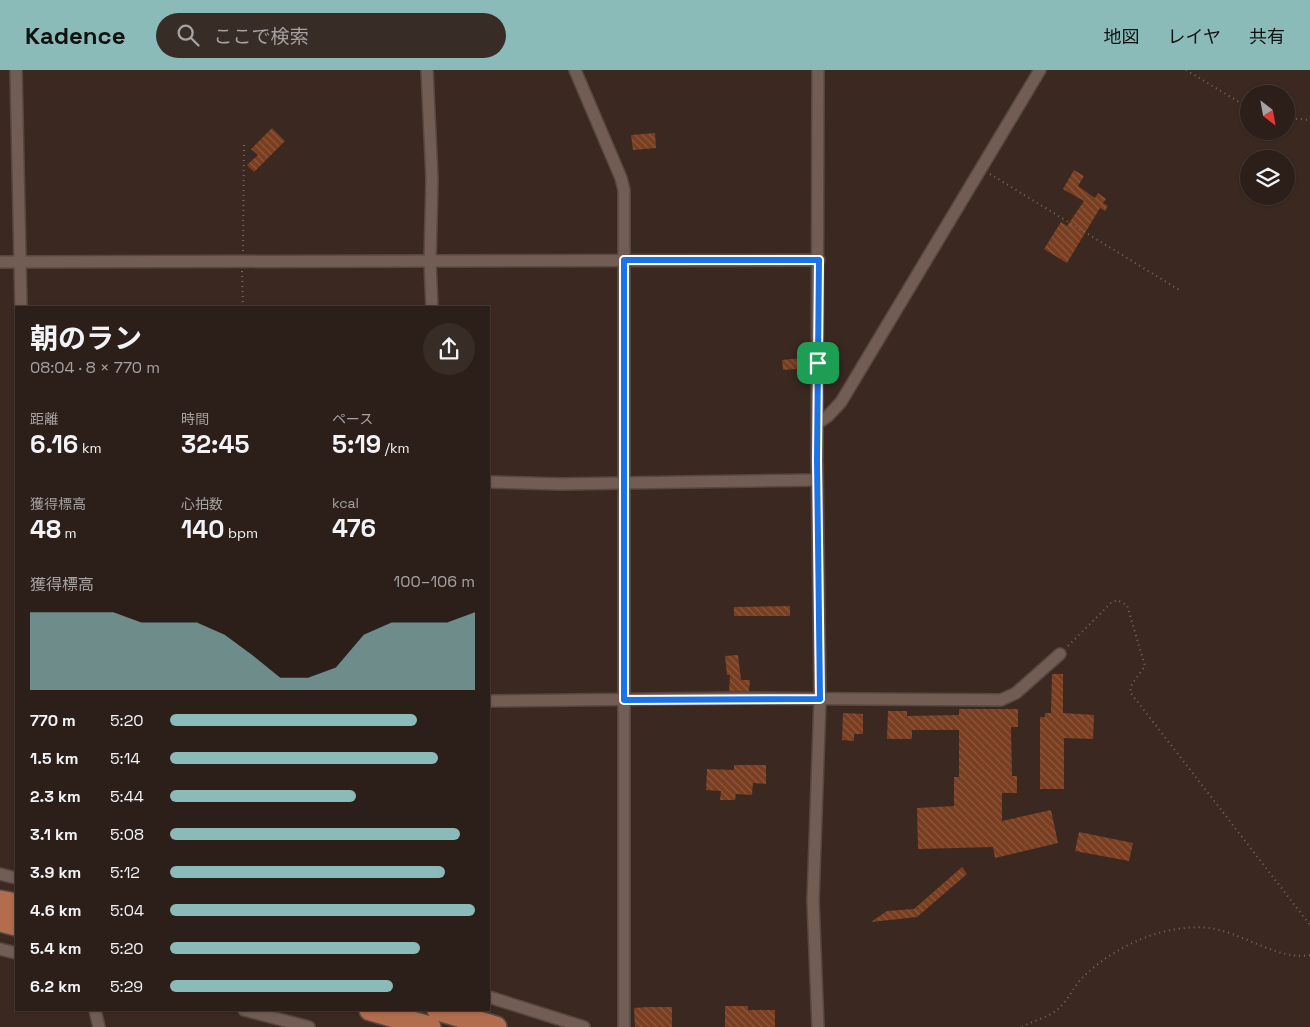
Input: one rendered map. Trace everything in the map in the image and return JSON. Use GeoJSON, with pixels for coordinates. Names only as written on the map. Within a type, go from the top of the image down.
{"type":"FeatureCollection","features":[{"type":"Feature","properties":{"kind":"highway"},"geometry":{"type":"LineString","coordinates":[[0,901],[15,904]]}},
{"type":"Feature","properties":{"kind":"highway"},"geometry":{"type":"LineString","coordinates":[[0,921],[15,924]]}},
{"type":"Feature","properties":{"kind":"highway"},"geometry":{"type":"LineString","coordinates":[[374,1011],[430,1027]]}},
{"type":"Feature","properties":{"kind":"highway"},"geometry":{"type":"LineString","coordinates":[[441,1011],[496,1027]]}},
{"type":"Feature","properties":{"kind":"street"},"geometry":{"type":"LineString","coordinates":[[16,70],[16,147],[21,306]]}},
{"type":"Feature","properties":{"kind":"street"},"geometry":{"type":"LineString","coordinates":[[427,70],[432,179],[430,262],[432,306]]}},
{"type":"Feature","properties":{"kind":"street"},"geometry":{"type":"LineString","coordinates":[[575,70],[624,184],[624,1027]]}},
{"type":"Feature","properties":{"kind":"street"},"geometry":{"type":"LineString","coordinates":[[818,70],[817,480],[820,699],[813,854],[813,931],[818,1027]]}},
{"type":"Feature","properties":{"kind":"street"},"geometry":{"type":"LineString","coordinates":[[818,423],[841,402],[1040,70]]}},
{"type":"Feature","properties":{"kind":"street"},"geometry":{"type":"LineString","coordinates":[[0,262],[819,260]]}},
{"type":"Feature","properties":{"kind":"street"},"geometry":{"type":"LineString","coordinates":[[490,482],[624,483],[817,480]]}},
{"type":"Feature","properties":{"kind":"street"},"geometry":{"type":"LineString","coordinates":[[490,701],[1001,700],[1016,693],[1060,654]]}},
{"type":"Feature","properties":{"kind":"street"},"geometry":{"type":"LineString","coordinates":[[0,874],[15,878]]}},
{"type":"Feature","properties":{"kind":"street"},"geometry":{"type":"LineString","coordinates":[[0,949],[15,953]]}},
{"type":"Feature","properties":{"kind":"street"},"geometry":{"type":"LineString","coordinates":[[490,997],[584,1027]]}},
{"type":"Feature","properties":{"kind":"street"},"geometry":{"type":"LineString","coordinates":[[95,1011],[99,1027]]}},
{"type":"Feature","properties":{"kind":"street"},"geometry":{"type":"LineString","coordinates":[[248,1011],[309,1027]]}},
{"type":"Feature","properties":{"kind":"path"},"geometry":{"type":"LineString","coordinates":[[1189,71],[1240,102]]}},
{"type":"Feature","properties":{"kind":"path"},"geometry":{"type":"LineString","coordinates":[[1295,119],[1310,120]]}},
{"type":"Feature","properties":{"kind":"path"},"geometry":{"type":"LineString","coordinates":[[243,306],[244,141]]}},
{"type":"Feature","properties":{"kind":"path"},"geometry":{"type":"LineString","coordinates":[[982,169],[1181,291]]}},
{"type":"Feature","properties":{"kind":"path"},"geometry":{"type":"LineString","coordinates":[[1060,654],[1111,603],[1117,600],[1128,605],[1145,666],[1132,684],[1130,692],[1310,924]]}},
{"type":"Feature","properties":{"kind":"path"},"geometry":{"type":"LineString","coordinates":[[1022,1027],[1055,1011],[1080,981],[1111,953],[1146,937],[1180,930],[1207,928],[1229,932],[1292,956],[1310,955]]}},
{"type":"Feature","properties":{"kind":"building"},"geometry":{"type":"Polygon","coordinates":[[[272,128],[285,141],[254,172],[247,165],[258,155],[251,149],[272,128]]]}},
{"type":"Feature","properties":{"kind":"building"},"geometry":{"type":"Polygon","coordinates":[[[655,133],[656,148],[633,150],[631,135],[655,133]]]}},
{"type":"Feature","properties":{"kind":"building"},"geometry":{"type":"Polygon","coordinates":[[[1074,170],[1084,176],[1078,186],[1095,198],[1098,193],[1106,199],[1103,203],[1108,206],[1105,211],[1100,208],[1067,263],[1044,249],[1061,222],[1067,226],[1084,201],[1063,189],[1074,170]]]}},
{"type":"Feature","properties":{"kind":"building"},"geometry":{"type":"Polygon","coordinates":[[[801,358],[810,360],[810,368],[783,370],[782,360],[801,358]]]}},
{"type":"Feature","properties":{"kind":"building"},"geometry":{"type":"Polygon","coordinates":[[[790,606],[790,616],[734,616],[734,607],[790,606]]]}},
{"type":"Feature","properties":{"kind":"building"},"geometry":{"type":"Polygon","coordinates":[[[738,655],[741,680],[750,680],[749,691],[729,691],[730,675],[727,675],[725,656],[738,655]]]}},
{"type":"Feature","properties":{"kind":"building"},"geometry":{"type":"Polygon","coordinates":[[[1052,674],[1063,674],[1063,713],[1094,715],[1093,739],[1064,738],[1064,789],[1040,789],[1040,717],[1045,717],[1045,713],[1051,713],[1052,674]]]}},
{"type":"Feature","properties":{"kind":"building"},"geometry":{"type":"Polygon","coordinates":[[[959,709],[1018,709],[1018,727],[1011,727],[1012,776],[1017,776],[1017,793],[1002,793],[1002,821],[1051,810],[1058,843],[995,858],[993,847],[918,849],[917,808],[954,806],[954,777],[959,777],[959,730],[912,730],[912,739],[887,739],[888,711],[907,711],[907,716],[959,715],[959,709]]]}},
{"type":"Feature","properties":{"kind":"building"},"geometry":{"type":"Polygon","coordinates":[[[843,713],[863,714],[863,734],[854,734],[854,741],[842,740],[843,713]]]}},
{"type":"Feature","properties":{"kind":"building"},"geometry":{"type":"Polygon","coordinates":[[[734,765],[766,765],[766,784],[753,783],[752,795],[736,794],[735,800],[720,800],[721,791],[706,790],[707,769],[734,770],[734,765]]]}},
{"type":"Feature","properties":{"kind":"building"},"geometry":{"type":"Polygon","coordinates":[[[1079,832],[1133,843],[1129,861],[1075,851],[1079,832]]]}},
{"type":"Feature","properties":{"kind":"building"},"geometry":{"type":"Polygon","coordinates":[[[962,867],[967,874],[917,917],[871,922],[887,911],[914,909],[962,867]]]}},
{"type":"Feature","properties":{"kind":"building"},"geometry":{"type":"Polygon","coordinates":[[[725,1006],[748,1006],[748,1010],[775,1010],[775,1027],[725,1027],[725,1006]]]}},
{"type":"Feature","properties":{"kind":"building"},"geometry":{"type":"Polygon","coordinates":[[[672,1007],[672,1027],[635,1027],[634,1008],[672,1007]]]}},
{"type":"Feature","properties":{"kind":"route"},"geometry":{"type":"LineString","coordinates":[[624,260],[819,260],[818,363],[817,480],[820,699],[624,700],[624,260]]}}]}
